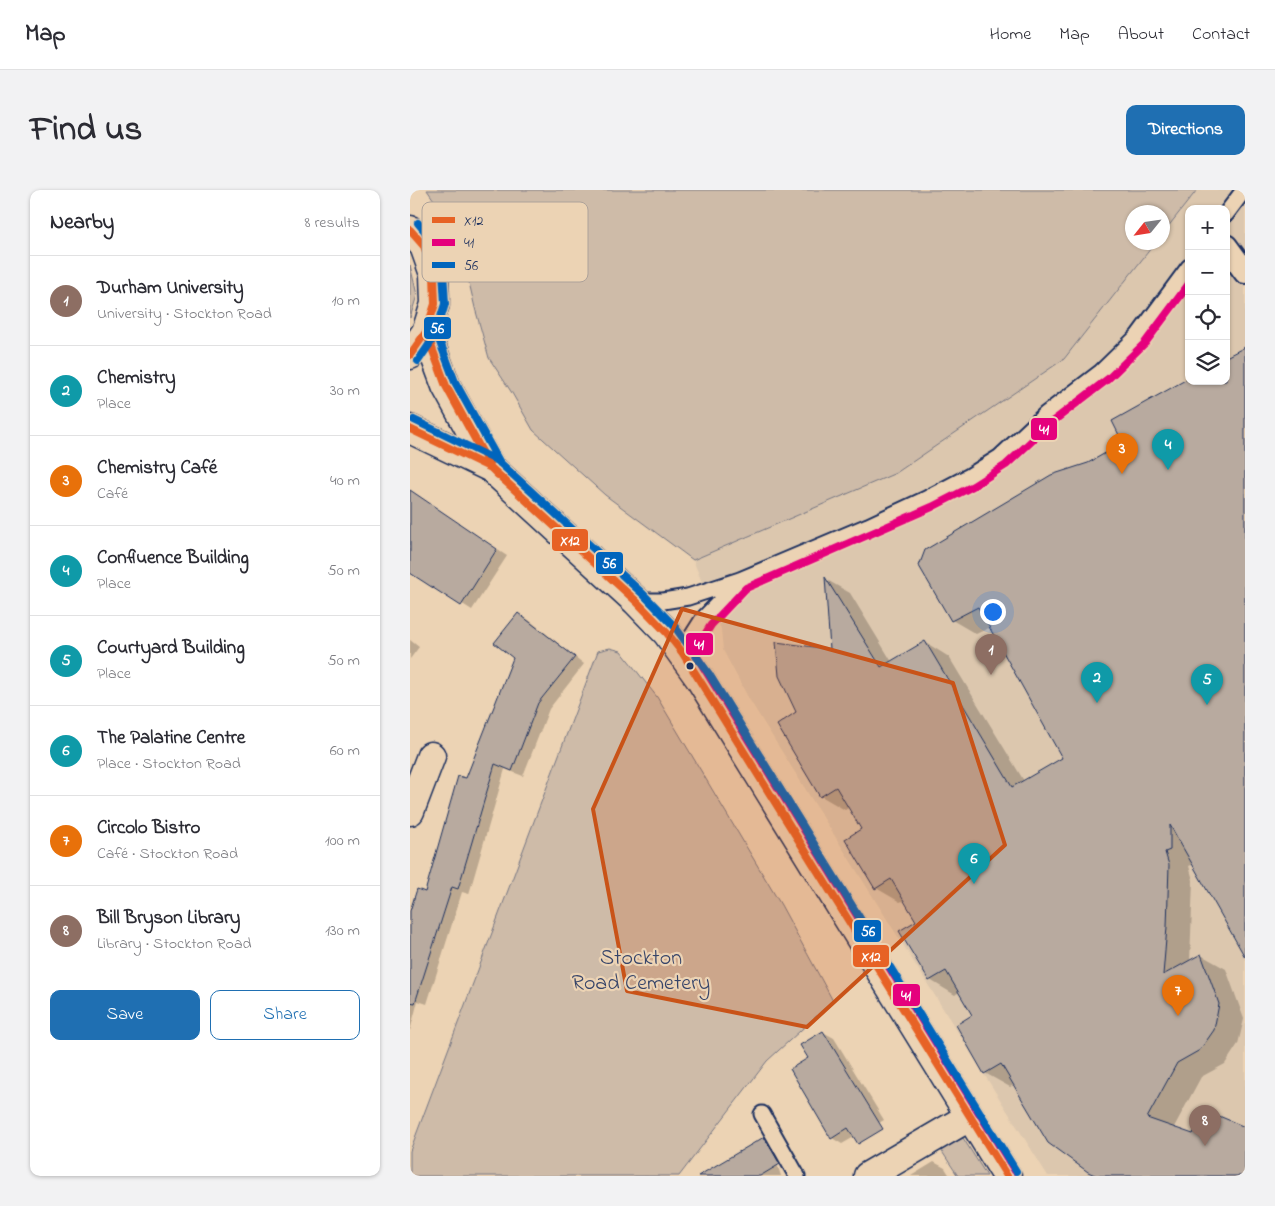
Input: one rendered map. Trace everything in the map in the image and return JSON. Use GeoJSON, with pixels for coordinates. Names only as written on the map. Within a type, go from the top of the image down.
{"type":"FeatureCollection","features":[{"type":"Feature","properties":{"kind":"main road"},"geometry":{"type":"LineString","coordinates":[[410,230],[422,244]]}},
{"type":"Feature","properties":{"kind":"main road"},"geometry":{"type":"LineString","coordinates":[[410,355],[426,332],[435,304],[434,282]]}},
{"type":"Feature","properties":{"kind":"main road"},"geometry":{"type":"LineString","coordinates":[[426,332],[446,386],[491,468]]}},
{"type":"Feature","properties":{"kind":"main road"},"geometry":{"type":"LineString","coordinates":[[410,429],[491,468],[636,601],[667,633],[682,652],[1007,1176]]}},
{"type":"Feature","properties":{"kind":"main road"},"geometry":{"type":"LineString","coordinates":[[410,812],[432,756]]}},
{"type":"Feature","properties":{"kind":"main road"},"geometry":{"type":"LineString","coordinates":[[868,1176],[970,1117]]}},
{"type":"Feature","properties":{"kind":"street"},"geometry":{"type":"LineString","coordinates":[[1229,250],[1245,272]]}},
{"type":"Feature","properties":{"kind":"lane"},"geometry":{"type":"LineString","coordinates":[[1230,209],[1244,190]]}},
{"type":"Feature","properties":{"kind":"lane"},"geometry":{"type":"LineString","coordinates":[[636,601],[663,601],[688,597],[740,580],[928,498],[968,477],[1000,457],[1046,414],[1101,372],[1138,336],[1185,272]]}},
{"type":"Feature","properties":{"kind":"lane"},"geometry":{"type":"LineString","coordinates":[[682,652],[703,619],[740,580]]}},
{"type":"Feature","properties":{"kind":"lane"},"geometry":{"type":"LineString","coordinates":[[762,1114],[793,1175]]}},
{"type":"Feature","properties":{"kind":"highlighted area"},"geometry":{"type":"Polygon","coordinates":[[[682,609],[953,683],[1005,845],[807,1027],[627,991],[593,809],[682,609]]]}},
{"type":"Feature","properties":{"kind":"shaded area"},"geometry":{"type":"Polygon","coordinates":[[[1197,190],[1245,190],[1245,1176],[1048,1176],[749,699],[723,650],[721,629],[693,560],[896,473],[1064,359],[1150,250],[1170,250],[1170,224],[1185,205],[1185,385],[1230,385],[1230,205],[1185,205],[1197,190]]]}},
{"type":"Feature","properties":{"kind":"green space"},"geometry":{"type":"Polygon","coordinates":[[[427,190],[1197,190],[1170,224],[1170,205],[1125,205],[1125,250],[1150,250],[1064,359],[896,473],[693,560],[605,495],[533,430],[489,358],[469,282],[588,282],[588,202],[435,202],[427,190]]]}},
{"type":"Feature","properties":{"kind":"green space"},"geometry":{"type":"Polygon","coordinates":[[[410,265],[417,295],[410,318],[410,265]]]}},
{"type":"Feature","properties":{"kind":"green space","name":"Stockton Road Cemetery"},"geometry":{"type":"Polygon","coordinates":[[[610,648],[621,651],[657,697],[781,905],[833,1001],[767,1061],[679,1176],[410,1176],[410,1151],[598,651],[610,648]]]}},
{"type":"Feature","properties":{"kind":"green space"},"geometry":{"type":"Polygon","coordinates":[[[963,1138],[987,1176],[958,1176],[941,1150],[963,1138]]]}},
{"type":"Feature","properties":{"kind":"building"},"geometry":{"type":"Polygon","coordinates":[[[1245,347],[1245,957],[1170,825],[1170,850],[1165,852],[1169,865],[1163,975],[1201,954],[1219,1004],[1214,1030],[1200,1050],[1177,1063],[1147,1118],[1193,1134],[1205,1110],[1245,1127],[1245,1176],[1097,1176],[1088,1172],[1048,1143],[1001,1064],[984,1074],[956,1025],[972,1015],[946,971],[929,981],[899,931],[916,921],[891,879],[875,889],[845,839],[861,829],[836,787],[820,797],[777,725],[796,712],[779,676],[776,642],[830,649],[825,577],[881,667],[925,641],[1012,787],[1062,758],[978,607],[951,621],[919,566],[925,550],[1051,475],[1088,463],[1123,443],[1112,421],[1185,380],[1185,385],[1230,385],[1230,355],[1245,347]]]}},
{"type":"Feature","properties":{"kind":"building"},"geometry":{"type":"Polygon","coordinates":[[[410,490],[497,549],[461,606],[410,573],[410,490]]]}},
{"type":"Feature","properties":{"kind":"building"},"geometry":{"type":"Polygon","coordinates":[[[518,613],[575,657],[538,703],[512,771],[495,764],[458,889],[452,887],[415,1003],[410,1002],[410,911],[417,889],[425,892],[458,776],[466,778],[513,658],[494,643],[518,613]]]}},
{"type":"Feature","properties":{"kind":"building"},"geometry":{"type":"Polygon","coordinates":[[[823,1031],[883,1129],[858,1144],[848,1128],[831,1139],[790,1069],[808,1058],[800,1045],[823,1031]]]}},
{"type":"Feature","properties":{"kind":"building"},"geometry":{"type":"Polygon","coordinates":[[[764,1137],[780,1164],[760,1176],[698,1176],[764,1137]]]}},
{"type":"Feature","properties":{"kind":"transit line","name":"56"},"geometry":{"type":"LineString","coordinates":[[418,223],[422,228]]}},
{"type":"Feature","properties":{"kind":"transit line","name":"X12"},"geometry":{"type":"LineString","coordinates":[[410,230],[422,244]]}},
{"type":"Feature","properties":{"kind":"transit line","name":"X12"},"geometry":{"type":"LineString","coordinates":[[410,355],[426,332],[435,304],[434,282]]}},
{"type":"Feature","properties":{"kind":"transit line","name":"56"},"geometry":{"type":"LineString","coordinates":[[418,361],[435,336],[445,304],[444,282]]}},
{"type":"Feature","properties":{"kind":"transit line","name":"41"},"geometry":{"type":"LineString","coordinates":[[1015,1171],[694,652],[711,625],[746,588],[932,507],[973,486],[1006,465],[1052,422],[1108,379],[1145,343],[1185,289]]}},
{"type":"Feature","properties":{"kind":"transit line","name":"56"},"geometry":{"type":"LineString","coordinates":[[435,329],[455,382],[500,463]]}},
{"type":"Feature","properties":{"kind":"transit line","name":"X12"},"geometry":{"type":"LineString","coordinates":[[426,332],[446,386],[491,468],[636,601],[667,633],[682,652],[1007,1176]]}},
{"type":"Feature","properties":{"kind":"transit line","name":"56"},"geometry":{"type":"LineString","coordinates":[[414,420],[498,461],[643,594],[675,627],[709,674],[1016,1171]]}},
{"type":"Feature","properties":{"kind":"transit line","name":"X12"},"geometry":{"type":"LineString","coordinates":[[410,429],[491,468],[498,475]]}},
{"type":"Feature","properties":{"kind":"place","name":"Confluence Building"},"geometry":{"type":"Point","coordinates":[1168,470]}},
{"type":"Feature","properties":{"kind":"place","name":"Chemistry Café"},"geometry":{"type":"Point","coordinates":[1122,474]}},
{"type":"Feature","properties":{"kind":"place","name":"Durham University"},"geometry":{"type":"Point","coordinates":[991,675]}},
{"type":"Feature","properties":{"kind":"place","name":"Chemistry"},"geometry":{"type":"Point","coordinates":[1097,703]}},
{"type":"Feature","properties":{"kind":"place","name":"Courtyard Building"},"geometry":{"type":"Point","coordinates":[1207,705]}},
{"type":"Feature","properties":{"kind":"place","name":"The Palatine Centre"},"geometry":{"type":"Point","coordinates":[974,884]}},
{"type":"Feature","properties":{"kind":"place","name":"Circolo Bistro"},"geometry":{"type":"Point","coordinates":[1178,1016]}},
{"type":"Feature","properties":{"kind":"place","name":"Bill Bryson Library"},"geometry":{"type":"Point","coordinates":[1205,1146]}}]}
